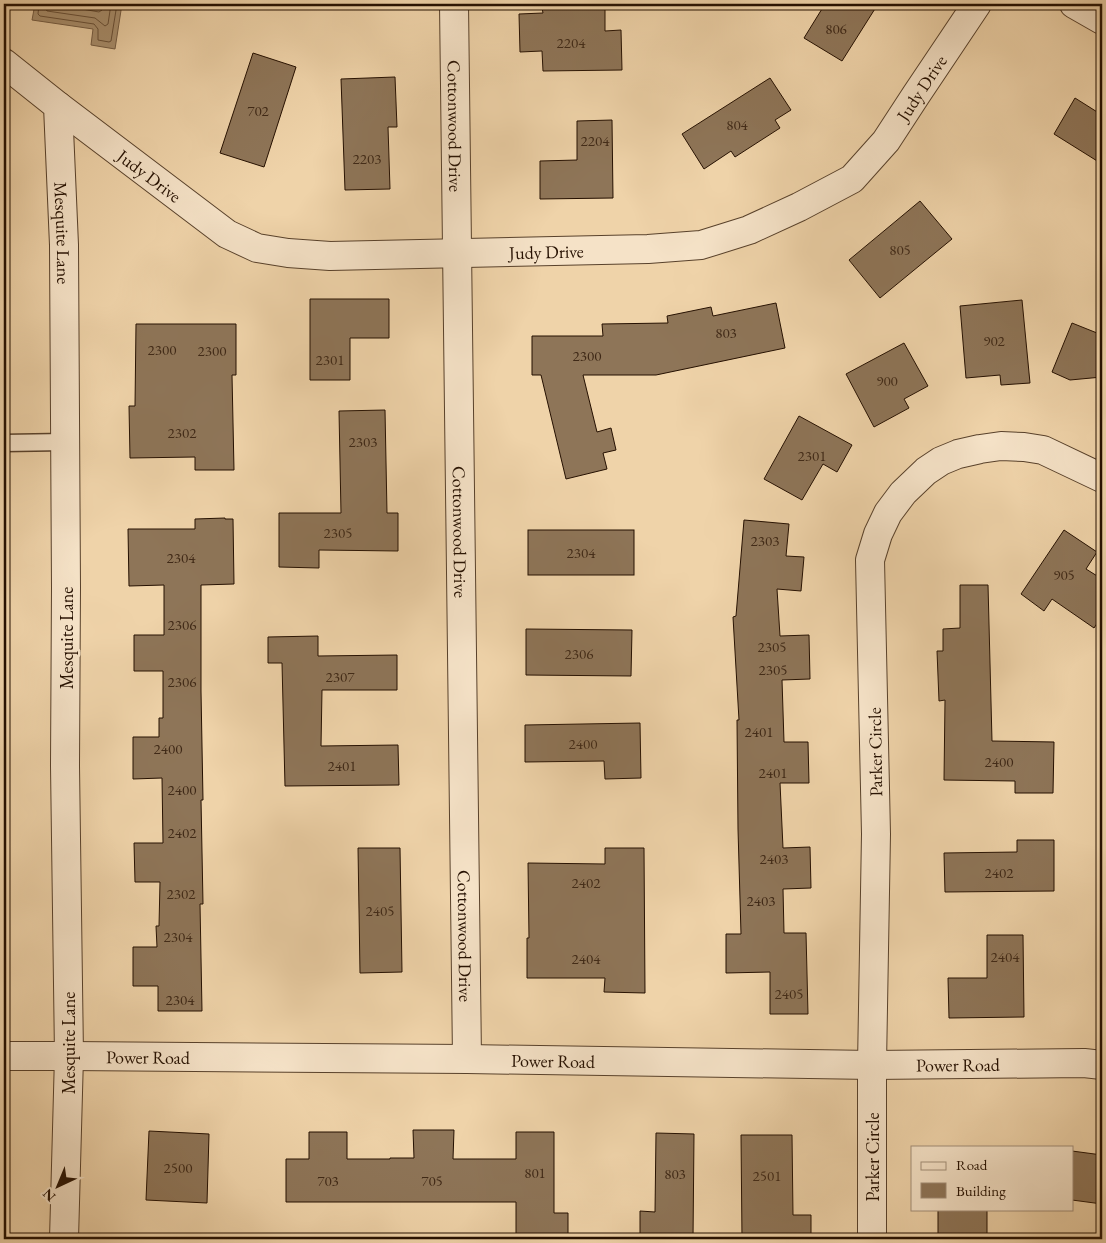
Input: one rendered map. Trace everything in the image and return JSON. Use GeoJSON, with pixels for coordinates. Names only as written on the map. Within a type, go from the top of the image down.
{"type":"FeatureCollection","features":[{"type":"Feature","properties":{"kind":"street","name":"Cottonwood Drive"},"geometry":{"type":"LineString","coordinates":[[454,4],[467,1059]]}},
{"type":"Feature","properties":{"kind":"street","name":"Judy Drive"},"geometry":{"type":"LineString","coordinates":[[58,106],[227,234],[257,248],[288,254],[330,256],[648,249],[701,245],[750,230],[799,208],[852,179],[886,141],[977,4]]}},
{"type":"Feature","properties":{"kind":"street"},"geometry":{"type":"LineString","coordinates":[[1074,4],[1102,20]]}},
{"type":"Feature","properties":{"kind":"street"},"geometry":{"type":"LineString","coordinates":[[4,64],[58,106]]}},
{"type":"Feature","properties":{"kind":"street","name":"Mesquite Lane"},"geometry":{"type":"LineString","coordinates":[[58,106],[64,244],[65,766],[69,1056],[64,1239]]}},
{"type":"Feature","properties":{"kind":"street","name":"Parker Circle"},"geometry":{"type":"LineString","coordinates":[[872,1239],[872,1065],[876,834],[870,560],[878,534],[888,513],[903,493],[926,471],[941,461],[966,452],[1001,446],[1043,450],[1102,478]]}},
{"type":"Feature","properties":{"kind":"street","name":"Power Road"},"geometry":{"type":"LineString","coordinates":[[4,1056],[467,1059],[872,1065],[1084,1063],[1102,1065]]}},
{"type":"Feature","properties":{"kind":"lane"},"geometry":{"type":"LineString","coordinates":[[4,443],[65,442]]}},
{"type":"Feature","properties":{"kind":"water"},"geometry":{"type":"Polygon","coordinates":[[[35,4],[122,4],[115,49],[91,45],[93,29],[32,20],[35,4]]]}},
{"type":"Feature","properties":{"kind":"building"},"geometry":{"type":"Polygon","coordinates":[[[552,4],[605,4],[605,31],[621,30],[622,70],[543,71],[542,51],[520,52],[519,14],[543,13],[542,8],[552,8],[552,4]]]}},
{"type":"Feature","properties":{"kind":"building"},"geometry":{"type":"Polygon","coordinates":[[[825,4],[878,4],[842,61],[804,38],[825,4]]]}},
{"type":"Feature","properties":{"kind":"building"},"geometry":{"type":"Polygon","coordinates":[[[253,53],[296,67],[264,167],[220,153],[253,53]]]}},
{"type":"Feature","properties":{"kind":"building"},"geometry":{"type":"Polygon","coordinates":[[[395,77],[397,127],[388,127],[390,189],[345,190],[341,79],[395,77]]]}},
{"type":"Feature","properties":{"kind":"building"},"geometry":{"type":"Polygon","coordinates":[[[770,78],[791,110],[775,120],[780,128],[735,157],[731,151],[704,169],[682,134],[770,78]]]}},
{"type":"Feature","properties":{"kind":"building"},"geometry":{"type":"Polygon","coordinates":[[[1075,98],[1102,115],[1102,164],[1054,134],[1075,98]]]}},
{"type":"Feature","properties":{"kind":"building"},"geometry":{"type":"Polygon","coordinates":[[[612,120],[613,198],[540,199],[540,161],[577,160],[577,121],[612,120]]]}},
{"type":"Feature","properties":{"kind":"building"},"geometry":{"type":"Polygon","coordinates":[[[920,201],[952,239],[880,298],[849,260],[920,201]]]}},
{"type":"Feature","properties":{"kind":"building"},"geometry":{"type":"Polygon","coordinates":[[[310,299],[389,299],[389,338],[350,338],[350,380],[310,380],[310,299]]]}},
{"type":"Feature","properties":{"kind":"building"},"geometry":{"type":"Polygon","coordinates":[[[1022,300],[1030,383],[1001,385],[1000,375],[966,378],[960,306],[1022,300]]]}},
{"type":"Feature","properties":{"kind":"building"},"geometry":{"type":"Polygon","coordinates":[[[776,303],[785,348],[656,375],[583,375],[597,432],[611,428],[616,450],[603,453],[607,469],[566,479],[541,375],[532,375],[532,336],[603,336],[602,324],[668,323],[667,316],[711,307],[713,316],[776,303]]]}},
{"type":"Feature","properties":{"kind":"building"},"geometry":{"type":"Polygon","coordinates":[[[1072,323],[1102,335],[1102,377],[1070,380],[1052,372],[1072,323]]]}},
{"type":"Feature","properties":{"kind":"building"},"geometry":{"type":"Polygon","coordinates":[[[136,324],[236,324],[236,375],[232,375],[234,470],[195,470],[195,457],[130,458],[129,406],[135,406],[136,324]]]}},
{"type":"Feature","properties":{"kind":"building"},"geometry":{"type":"Polygon","coordinates":[[[904,343],[928,386],[904,399],[909,408],[874,427],[846,374],[904,343]]]}},
{"type":"Feature","properties":{"kind":"building"},"geometry":{"type":"Polygon","coordinates":[[[385,410],[387,513],[398,513],[398,551],[319,550],[319,568],[279,567],[279,513],[341,513],[339,411],[385,410]]]}},
{"type":"Feature","properties":{"kind":"building"},"geometry":{"type":"Polygon","coordinates":[[[799,416],[852,445],[837,472],[823,464],[802,500],[764,479],[799,416]]]}},
{"type":"Feature","properties":{"kind":"building"},"geometry":{"type":"Polygon","coordinates":[[[195,519],[233,519],[234,584],[201,585],[203,904],[200,904],[202,1011],[158,1011],[158,986],[133,986],[133,947],[157,947],[156,926],[159,926],[160,882],[135,882],[134,843],[163,843],[162,778],[133,779],[133,737],[159,737],[159,718],[163,718],[163,671],[134,671],[134,635],[164,635],[164,585],[129,586],[128,529],[195,529],[195,519]]]}},
{"type":"Feature","properties":{"kind":"building"},"geometry":{"type":"Polygon","coordinates":[[[744,520],[789,524],[786,556],[804,557],[801,591],[777,589],[780,636],[809,635],[810,679],[782,680],[784,742],[808,742],[809,783],[780,783],[783,848],[810,847],[811,888],[783,889],[784,933],[806,933],[808,1014],[770,1014],[770,972],[726,973],[726,934],[741,934],[738,829],[737,720],[739,720],[733,617],[736,616],[744,520]]]}},
{"type":"Feature","properties":{"kind":"building"},"geometry":{"type":"Polygon","coordinates":[[[528,530],[634,530],[634,575],[528,575],[528,530]]]}},
{"type":"Feature","properties":{"kind":"building"},"geometry":{"type":"Polygon","coordinates":[[[1064,530],[1097,552],[1086,569],[1102,579],[1102,616],[1094,628],[1052,599],[1044,611],[1021,594],[1064,530]]]}},
{"type":"Feature","properties":{"kind":"building"},"geometry":{"type":"Polygon","coordinates":[[[960,585],[988,585],[992,741],[1054,742],[1053,793],[1015,793],[1015,781],[944,780],[945,700],[939,701],[937,651],[943,651],[943,629],[960,628],[960,585]]]}},
{"type":"Feature","properties":{"kind":"building"},"geometry":{"type":"Polygon","coordinates":[[[526,629],[632,630],[631,676],[526,675],[526,629]]]}},
{"type":"Feature","properties":{"kind":"building"},"geometry":{"type":"Polygon","coordinates":[[[318,636],[318,656],[397,655],[397,690],[322,690],[321,746],[398,745],[399,785],[285,786],[282,663],[268,663],[268,637],[318,636]]]}},
{"type":"Feature","properties":{"kind":"building"},"geometry":{"type":"Polygon","coordinates":[[[640,723],[641,778],[605,779],[604,761],[525,762],[525,725],[640,723]]]}},
{"type":"Feature","properties":{"kind":"building"},"geometry":{"type":"Polygon","coordinates":[[[1017,840],[1054,840],[1054,891],[945,892],[944,853],[1017,852],[1017,840]]]}},
{"type":"Feature","properties":{"kind":"building"},"geometry":{"type":"Polygon","coordinates":[[[358,848],[400,848],[402,972],[360,973],[358,848]]]}},
{"type":"Feature","properties":{"kind":"building"},"geometry":{"type":"Polygon","coordinates":[[[605,848],[644,848],[645,993],[604,992],[605,978],[527,978],[527,938],[529,938],[528,863],[605,864],[605,848]]]}},
{"type":"Feature","properties":{"kind":"building"},"geometry":{"type":"Polygon","coordinates":[[[987,935],[1023,935],[1024,1017],[949,1018],[948,978],[987,978],[987,935]]]}},
{"type":"Feature","properties":{"kind":"building"},"geometry":{"type":"Polygon","coordinates":[[[413,1130],[454,1130],[453,1159],[516,1159],[516,1132],[554,1132],[554,1213],[568,1213],[568,1239],[516,1239],[516,1202],[286,1202],[286,1159],[309,1159],[309,1132],[347,1132],[347,1159],[390,1159],[414,1158],[413,1130]]]}},
{"type":"Feature","properties":{"kind":"building"},"geometry":{"type":"Polygon","coordinates":[[[149,1131],[209,1134],[207,1203],[146,1200],[149,1131]]]}},
{"type":"Feature","properties":{"kind":"building"},"geometry":{"type":"Polygon","coordinates":[[[656,1133],[694,1134],[693,1239],[640,1239],[640,1211],[655,1212],[656,1133]]]}},
{"type":"Feature","properties":{"kind":"building"},"geometry":{"type":"Polygon","coordinates":[[[741,1135],[792,1135],[793,1215],[811,1215],[811,1239],[742,1239],[741,1135]]]}},
{"type":"Feature","properties":{"kind":"building"},"geometry":{"type":"Polygon","coordinates":[[[1074,1151],[1102,1155],[1102,1204],[1074,1200],[1074,1151]]]}},
{"type":"Feature","properties":{"kind":"building"},"geometry":{"type":"Polygon","coordinates":[[[938,1210],[987,1210],[987,1239],[938,1239],[938,1210]]]}}]}
